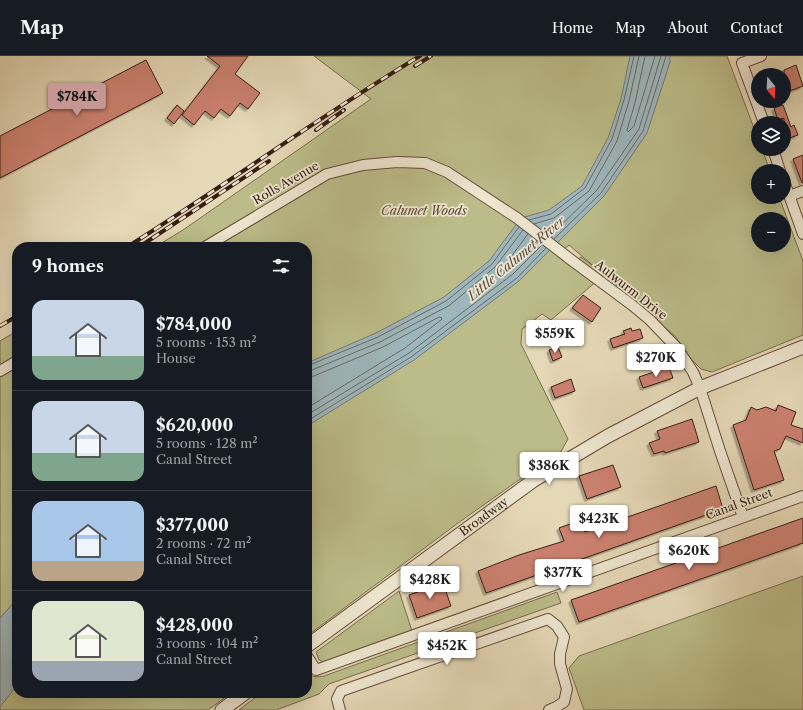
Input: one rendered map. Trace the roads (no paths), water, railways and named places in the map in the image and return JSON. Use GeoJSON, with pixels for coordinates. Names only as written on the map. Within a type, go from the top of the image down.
{"type":"FeatureCollection","features":[{"type":"Feature","properties":{"kind":"street"},"geometry":{"type":"LineString","coordinates":[[761,56],[742,63],[761,116]]}},
{"type":"Feature","properties":{"kind":"street","name":"Rolls Avenue"},"geometry":{"type":"LineString","coordinates":[[213,242],[327,174],[363,164],[397,162],[426,163],[447,172],[517,218]]}},
{"type":"Feature","properties":{"kind":"street"},"geometry":{"type":"LineString","coordinates":[[791,195],[803,191]]}},
{"type":"Feature","properties":{"kind":"street"},"geometry":{"type":"LineString","coordinates":[[791,201],[803,234]]}},
{"type":"Feature","properties":{"kind":"street","name":"Aulwurm Drive"},"geometry":{"type":"LineString","coordinates":[[517,218],[632,305],[650,320],[682,354],[693,372],[700,388],[743,516]]}},
{"type":"Feature","properties":{"kind":"street","name":"Broadway"},"geometry":{"type":"LineString","coordinates":[[312,642],[534,480],[608,436],[700,388],[803,347]]}},
{"type":"Feature","properties":{"kind":"street"},"geometry":{"type":"LineString","coordinates":[[0,371],[12,364]]}},
{"type":"Feature","properties":{"kind":"street","name":"Canal Street"},"geometry":{"type":"LineString","coordinates":[[312,664],[316,670],[743,516],[803,496]]}},
{"type":"Feature","properties":{"kind":"street"},"geometry":{"type":"LineString","coordinates":[[340,710],[337,699],[341,691],[548,619],[557,626],[564,637],[560,654],[560,664],[567,689],[564,702],[549,710]]}},
{"type":"Feature","properties":{"kind":"street"},"geometry":{"type":"LineString","coordinates":[[222,710],[238,698]]}},
{"type":"Feature","properties":{"kind":"water","name":"Little Calumet River"},"geometry":{"type":"Polygon","coordinates":[[[630,56],[670,56],[670,62],[647,133],[604,196],[519,281],[414,360],[312,423],[312,361],[376,333],[444,297],[489,261],[521,218],[549,210],[582,186],[608,138],[621,99],[630,56]]]}},
{"type":"Feature","properties":{"kind":"water"},"geometry":{"type":"Polygon","coordinates":[[[12,605],[12,691],[0,707],[0,618],[12,605]]]}},
{"type":"Feature","properties":{"kind":"railway"},"geometry":{"type":"LineString","coordinates":[[135,242],[346,102],[420,56]]}},
{"type":"Feature","properties":{"kind":"railway"},"geometry":{"type":"LineString","coordinates":[[415,66],[431,56]]}},
{"type":"Feature","properties":{"kind":"railway"},"geometry":{"type":"LineString","coordinates":[[316,130],[344,110]]}},
{"type":"Feature","properties":{"kind":"railway"},"geometry":{"type":"LineString","coordinates":[[147,242],[269,161]]}},
{"type":"Feature","properties":{"kind":"railway"},"geometry":{"type":"LineString","coordinates":[[0,326],[12,319]]}},
{"type":"Feature","properties":{"kind":"park label","name":"Calumet Woods"},"geometry":{"type":"Point","coordinates":[424,211]}}]}
